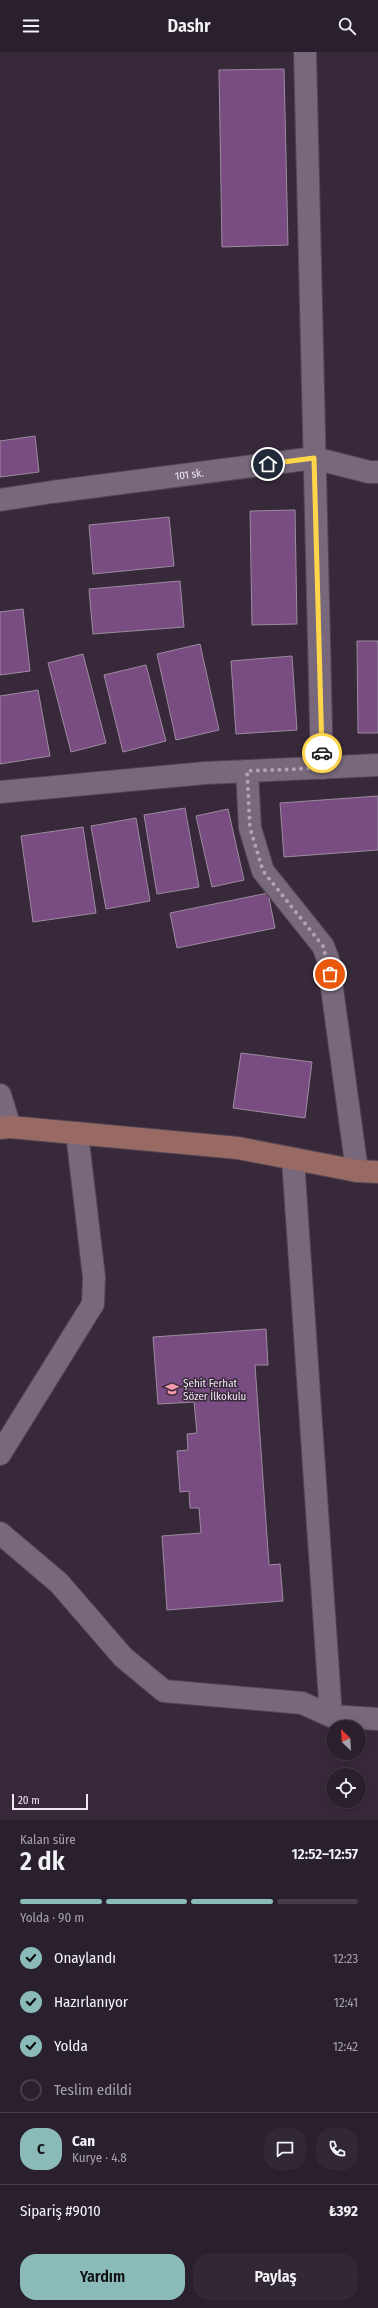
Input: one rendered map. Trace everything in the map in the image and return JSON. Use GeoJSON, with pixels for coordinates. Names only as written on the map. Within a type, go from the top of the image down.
{"type":"FeatureCollection","features":[{"type":"Feature","properties":{"kind":"street"},"geometry":{"type":"LineString","coordinates":[[305,52],[322,768]]}},
{"type":"Feature","properties":{"kind":"street","name":"101 sk."},"geometry":{"type":"LineString","coordinates":[[0,500],[314,458],[369,472],[378,472]]}},
{"type":"Feature","properties":{"kind":"street"},"geometry":{"type":"LineString","coordinates":[[0,792],[205,773],[378,765]]}},
{"type":"Feature","properties":{"kind":"street"},"geometry":{"type":"LineString","coordinates":[[0,1094],[5,1128],[238,1148],[368,1172],[328,959],[323,946],[263,871],[250,828],[247,771]]}},
{"type":"Feature","properties":{"kind":"street"},"geometry":{"type":"LineString","coordinates":[[0,1454],[93,1304],[94,1277],[77,1133]]}},
{"type":"Feature","properties":{"kind":"street"},"geometry":{"type":"LineString","coordinates":[[293,1159],[331,1716]]}},
{"type":"Feature","properties":{"kind":"street"},"geometry":{"type":"LineString","coordinates":[[0,1533],[59,1583],[123,1657],[164,1691],[302,1703],[331,1716],[378,1719]]}},
{"type":"Feature","properties":{"kind":"building"},"geometry":{"type":"Polygon","coordinates":[[[284,69],[288,245],[222,247],[219,70],[284,69]]]}},
{"type":"Feature","properties":{"kind":"building"},"geometry":{"type":"Polygon","coordinates":[[[35,436],[39,472],[0,477],[0,441],[35,436]]]}},
{"type":"Feature","properties":{"kind":"building"},"geometry":{"type":"Polygon","coordinates":[[[295,510],[297,624],[252,625],[250,511],[295,510]]]}},
{"type":"Feature","properties":{"kind":"building"},"geometry":{"type":"Polygon","coordinates":[[[169,517],[174,566],[93,574],[89,525],[169,517]]]}},
{"type":"Feature","properties":{"kind":"building"},"geometry":{"type":"Polygon","coordinates":[[[180,581],[184,627],[93,634],[89,589],[180,581]]]}},
{"type":"Feature","properties":{"kind":"building"},"geometry":{"type":"Polygon","coordinates":[[[23,609],[30,671],[0,675],[0,612],[23,609]]]}},
{"type":"Feature","properties":{"kind":"building"},"geometry":{"type":"Polygon","coordinates":[[[357,641],[378,641],[378,733],[358,733],[357,641]]]}},
{"type":"Feature","properties":{"kind":"building"},"geometry":{"type":"Polygon","coordinates":[[[200,644],[219,730],[176,740],[157,654],[200,644]]]}},
{"type":"Feature","properties":{"kind":"building"},"geometry":{"type":"Polygon","coordinates":[[[83,654],[106,743],[71,752],[48,663],[83,654]]]}},
{"type":"Feature","properties":{"kind":"building"},"geometry":{"type":"Polygon","coordinates":[[[292,656],[297,730],[236,734],[231,661],[292,656]]]}},
{"type":"Feature","properties":{"kind":"building"},"geometry":{"type":"Polygon","coordinates":[[[146,665],[166,741],[123,752],[104,675],[146,665]]]}},
{"type":"Feature","properties":{"kind":"building"},"geometry":{"type":"Polygon","coordinates":[[[38,690],[50,756],[0,764],[0,696],[38,690]]]}},
{"type":"Feature","properties":{"kind":"building"},"geometry":{"type":"Polygon","coordinates":[[[378,796],[378,850],[284,857],[280,803],[378,796]]]}},
{"type":"Feature","properties":{"kind":"building"},"geometry":{"type":"Polygon","coordinates":[[[185,808],[199,887],[157,894],[144,815],[185,808]]]}},
{"type":"Feature","properties":{"kind":"building"},"geometry":{"type":"Polygon","coordinates":[[[228,809],[244,880],[212,887],[196,816],[228,809]]]}},
{"type":"Feature","properties":{"kind":"building"},"geometry":{"type":"Polygon","coordinates":[[[136,818],[150,901],[106,909],[91,826],[136,818]]]}},
{"type":"Feature","properties":{"kind":"building"},"geometry":{"type":"Polygon","coordinates":[[[83,827],[96,913],[33,922],[21,836],[83,827]]]}},
{"type":"Feature","properties":{"kind":"building"},"geometry":{"type":"Polygon","coordinates":[[[268,893],[275,928],[177,948],[170,913],[268,893]]]}},
{"type":"Feature","properties":{"kind":"building"},"geometry":{"type":"Polygon","coordinates":[[[241,1053],[312,1062],[305,1118],[233,1108],[241,1053]]]}},
{"type":"Feature","properties":{"kind":"building"},"geometry":{"type":"Polygon","coordinates":[[[266,1329],[268,1365],[255,1365],[269,1565],[280,1564],[283,1601],[167,1610],[162,1536],[201,1533],[199,1508],[190,1508],[189,1491],[180,1492],[177,1451],[188,1450],[187,1434],[197,1433],[194,1402],[158,1404],[153,1337],[266,1329]]]}},
{"type":"Feature","properties":{"kind":"way so far"},"geometry":{"type":"LineString","coordinates":[[322,753],[322,768],[247,771],[250,828],[263,871],[323,946],[328,959],[330,974]]}},
{"type":"Feature","properties":{"kind":"place","name":"Şehit Ferhat Sözer İlkokulu"},"geometry":{"type":"Point","coordinates":[172,1389]}},
{"type":"Feature","properties":{"kind":"route"},"geometry":{"type":"LineString","coordinates":[[268,464],[314,458],[322,753]]}}]}
